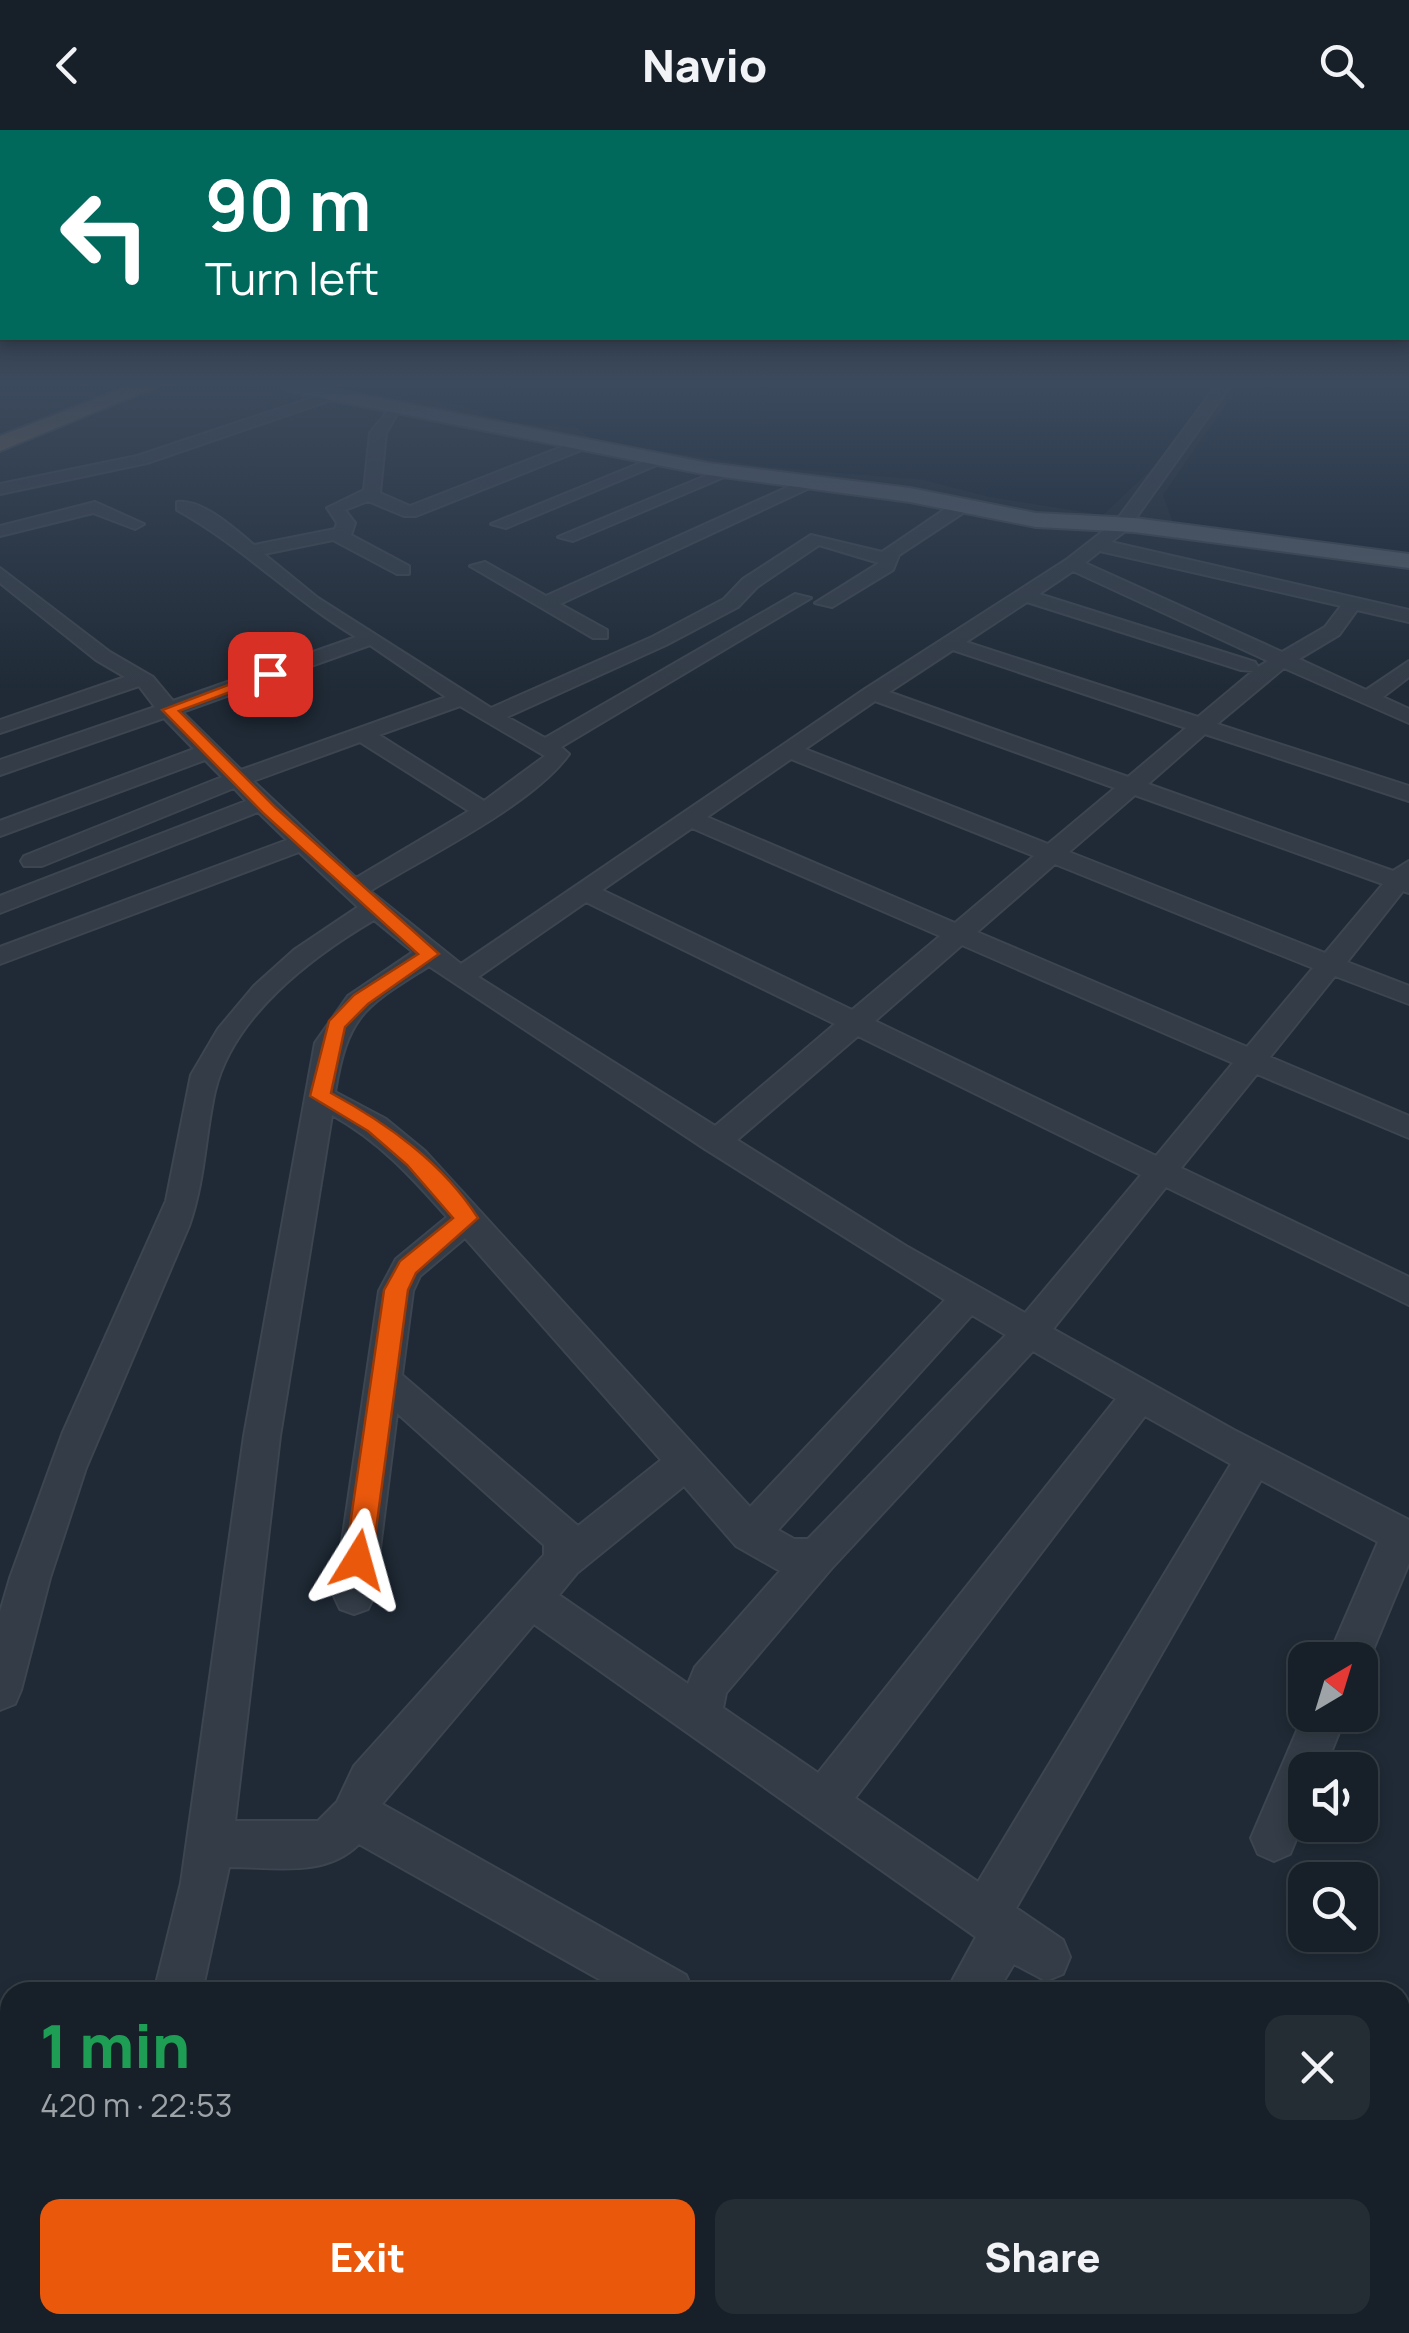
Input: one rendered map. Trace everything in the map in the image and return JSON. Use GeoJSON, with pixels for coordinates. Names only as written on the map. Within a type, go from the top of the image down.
{"type":"FeatureCollection","features":[{"type":"Feature","properties":{"kind":"main road"},"geometry":{"type":"LineString","coordinates":[[855,489],[1036,520],[1122,524],[1409,562]]}},
{"type":"Feature","properties":{"kind":"street"},"geometry":{"type":"LineString","coordinates":[[372,489],[376,500],[419,512],[475,489]]}},
{"type":"Feature","properties":{"kind":"street"},"geometry":{"type":"LineString","coordinates":[[500,524],[589,489]]}},
{"type":"Feature","properties":{"kind":"street"},"geometry":{"type":"LineString","coordinates":[[566,537],[686,489]]}},
{"type":"Feature","properties":{"kind":"street"},"geometry":{"type":"LineString","coordinates":[[546,603],[795,489]]}},
{"type":"Feature","properties":{"kind":"street"},"geometry":{"type":"LineString","coordinates":[[460,977],[872,693],[1072,564],[1122,524],[1148,489]]}},
{"type":"Feature","properties":{"kind":"street"},"geometry":{"type":"LineString","coordinates":[[342,535],[346,522],[334,508],[372,493]]}},
{"type":"Feature","properties":{"kind":"street"},"geometry":{"type":"LineString","coordinates":[[825,603],[887,566],[891,552],[963,505]]}},
{"type":"Feature","properties":{"kind":"street"},"geometry":{"type":"LineString","coordinates":[[0,1690],[12,1588],[45,1524],[97,1396],[156,1274],[184,1197],[210,1064],[281,970],[364,899],[558,758],[547,746],[491,716],[311,602],[223,528],[183,506]]}},
{"type":"Feature","properties":{"kind":"street"},"geometry":{"type":"LineString","coordinates":[[0,531],[96,507],[135,524]]}},
{"type":"Feature","properties":{"kind":"street"},"geometry":{"type":"LineString","coordinates":[[251,552],[342,535],[402,570]]}},
{"type":"Feature","properties":{"kind":"street"},"geometry":{"type":"LineString","coordinates":[[491,716],[659,641],[732,602],[750,583],[817,539],[888,560]]}},
{"type":"Feature","properties":{"kind":"street"},"geometry":{"type":"LineString","coordinates":[[1095,544],[1409,616]]}},
{"type":"Feature","properties":{"kind":"street"},"geometry":{"type":"LineString","coordinates":[[1072,564],[1272,665]]}},
{"type":"Feature","properties":{"kind":"street"},"geometry":{"type":"LineString","coordinates":[[478,566],[600,634]]}},
{"type":"Feature","properties":{"kind":"street"},"geometry":{"type":"LineString","coordinates":[[0,574],[13,598],[142,678],[208,751],[303,842],[364,899],[460,977],[716,1142],[968,1297],[1254,1458],[1405,1537],[1356,1642]]}},
{"type":"Feature","properties":{"kind":"street"},"geometry":{"type":"LineString","coordinates":[[1024,595],[1272,665],[1409,717]]}},
{"type":"Feature","properties":{"kind":"street"},"geometry":{"type":"LineString","coordinates":[[547,746],[802,598]]}},
{"type":"Feature","properties":{"kind":"street"},"geometry":{"type":"LineString","coordinates":[[716,1142],[852,1021],[1053,856],[1272,665],[1332,631],[1351,605]]}},
{"type":"Feature","properties":{"kind":"street"},"geometry":{"type":"LineString","coordinates":[[0,768],[372,638]]}},
{"type":"Feature","properties":{"kind":"street"},"geometry":{"type":"LineString","coordinates":[[950,643],[1409,794]]}},
{"type":"Feature","properties":{"kind":"street"},"geometry":{"type":"LineString","coordinates":[[1367,699],[1409,667]]}},
{"type":"Feature","properties":{"kind":"street"},"geometry":{"type":"LineString","coordinates":[[0,727],[142,678]]}},
{"type":"Feature","properties":{"kind":"street"},"geometry":{"type":"LineString","coordinates":[[704,1720],[701,1704],[710,1681],[817,1558],[1030,1332],[1406,879],[872,693]]}},
{"type":"Feature","properties":{"kind":"street"},"geometry":{"type":"LineString","coordinates":[[33,861],[237,779],[463,698]]}},
{"type":"Feature","properties":{"kind":"street"},"geometry":{"type":"LineString","coordinates":[[365,736],[485,811]]}},
{"type":"Feature","properties":{"kind":"street"},"geometry":{"type":"LineString","coordinates":[[788,750],[1409,996]]}},
{"type":"Feature","properties":{"kind":"street"},"geometry":{"type":"LineString","coordinates":[[0,830],[208,751]]}},
{"type":"Feature","properties":{"kind":"street"},"geometry":{"type":"LineString","coordinates":[[0,905],[262,803]]}},
{"type":"Feature","properties":{"kind":"street"},"geometry":{"type":"LineString","coordinates":[[689,818],[1409,1128]]}},
{"type":"Feature","properties":{"kind":"street"},"geometry":{"type":"LineString","coordinates":[[0,956],[303,842]]}},
{"type":"Feature","properties":{"kind":"street"},"geometry":{"type":"LineString","coordinates":[[584,891],[1409,1292]]}},
{"type":"Feature","properties":{"kind":"street"},"geometry":{"type":"LineString","coordinates":[[180,1982],[210,1844],[262,1436],[320,1096],[336,1026],[361,1000],[429,954]]}},
{"type":"Feature","properties":{"kind":"street"},"geometry":{"type":"LineString","coordinates":[[320,1096],[375,1126],[414,1159],[750,1534],[789,1556],[817,1558]]}},
{"type":"Feature","properties":{"kind":"street"},"geometry":{"type":"LineString","coordinates":[[354,1596],[400,1277],[466,1218]]}},
{"type":"Feature","properties":{"kind":"street"},"geometry":{"type":"LineString","coordinates":[[750,1534],[968,1297]]}},
{"type":"Feature","properties":{"kind":"street"},"geometry":{"type":"LineString","coordinates":[[384,1380],[564,1538],[563,1561]]}},
{"type":"Feature","properties":{"kind":"street"},"geometry":{"type":"LineString","coordinates":[[822,1804],[1140,1394]]}},
{"type":"Feature","properties":{"kind":"street"},"geometry":{"type":"LineString","coordinates":[[977,1982],[1012,1934],[1254,1458]]}},
{"type":"Feature","properties":{"kind":"street"},"geometry":{"type":"LineString","coordinates":[[210,1844],[327,1844],[359,1812],[360,1798],[370,1782],[563,1561],[684,1463]]}},
{"type":"Feature","properties":{"kind":"street"},"geometry":{"type":"LineString","coordinates":[[530,1598],[1012,1934]]}},
{"type":"Feature","properties":{"kind":"street"},"geometry":{"type":"LineString","coordinates":[[1274,1838],[1318,1732]]}},
{"type":"Feature","properties":{"kind":"street"},"geometry":{"type":"LineString","coordinates":[[359,1812],[370,1825],[650,1982]]}},
{"type":"Feature","properties":{"kind":"water"},"geometry":{"type":"Polygon","coordinates":[[[958,489],[1131,489],[1103,515],[958,489]]]}},
{"type":"Feature","properties":{"kind":"water"},"geometry":{"type":"Polygon","coordinates":[[[1167,489],[1409,489],[1409,553],[1173,523],[1163,495],[1167,489]]]}},
{"type":"Feature","properties":{"kind":"route"},"geometry":{"type":"LineString","coordinates":[[270,674],[169,710],[269,810],[429,954],[345,1014],[330,1044],[320,1096],[375,1126],[414,1159],[466,1218],[400,1277],[358,1560]]}}]}
